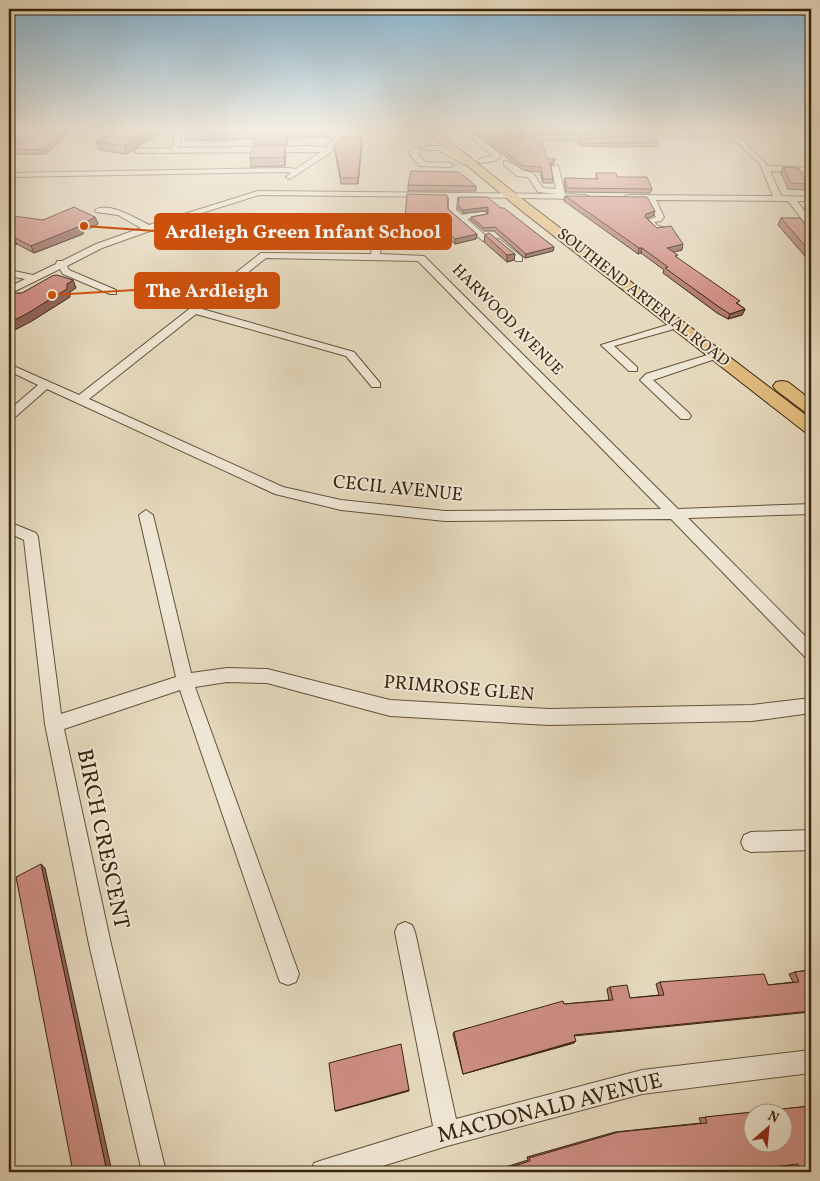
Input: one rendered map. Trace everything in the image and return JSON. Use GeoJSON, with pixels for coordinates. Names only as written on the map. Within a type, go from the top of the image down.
{"type":"FeatureCollection","features":[{"type":"Feature","properties":{"kind":"highway","name":"SOUTHEND ARTERIAL ROAD"},"geometry":{"type":"LineString","coordinates":[[499,184],[546,223],[811,428]]}},
{"type":"Feature","properties":{"kind":"highway"},"geometry":{"type":"LineString","coordinates":[[506,184],[514,191],[511,195]]}},
{"type":"Feature","properties":{"kind":"highway","name":"SOUTHEND ARTERIAL ROAD"},"geometry":{"type":"LineString","coordinates":[[515,184],[811,408]]}},
{"type":"Feature","properties":{"kind":"highway"},"geometry":{"type":"LineString","coordinates":[[531,196],[526,201],[547,218],[546,223]]}},
{"type":"Feature","properties":{"kind":"street"},"geometry":{"type":"LineString","coordinates":[[272,192],[280,184]]}},
{"type":"Feature","properties":{"kind":"street"},"geometry":{"type":"LineString","coordinates":[[537,184],[541,190],[597,197]]}},
{"type":"Feature","properties":{"kind":"street"},"geometry":{"type":"LineString","coordinates":[[559,184],[561,194]]}},
{"type":"Feature","properties":{"kind":"street"},"geometry":{"type":"LineString","coordinates":[[772,184],[778,198]]}},
{"type":"Feature","properties":{"kind":"street"},"geometry":{"type":"LineString","coordinates":[[477,188],[458,188],[452,210],[482,237],[490,234],[519,259]]}},
{"type":"Feature","properties":{"kind":"street"},"geometry":{"type":"LineString","coordinates":[[21,297],[99,246],[248,196],[272,192],[531,196],[561,194]]}},
{"type":"Feature","properties":{"kind":"street"},"geometry":{"type":"LineString","coordinates":[[620,197],[811,199]]}},
{"type":"Feature","properties":{"kind":"street"},"geometry":{"type":"LineString","coordinates":[[650,197],[660,217],[649,220],[655,229],[666,229]]}},
{"type":"Feature","properties":{"kind":"street"},"geometry":{"type":"LineString","coordinates":[[790,198],[811,225]]}},
{"type":"Feature","properties":{"kind":"street"},"geometry":{"type":"LineString","coordinates":[[100,210],[120,213],[148,228]]}},
{"type":"Feature","properties":{"kind":"street"},"geometry":{"type":"LineString","coordinates":[[461,218],[483,214]]}},
{"type":"Feature","properties":{"kind":"street"},"geometry":{"type":"LineString","coordinates":[[348,227],[419,228]]}},
{"type":"Feature","properties":{"kind":"street"},"geometry":{"type":"LineString","coordinates":[[375,256],[379,228]]}},
{"type":"Feature","properties":{"kind":"street","name":"HARWOOD AVENUE"},"geometry":{"type":"LineString","coordinates":[[80,400],[264,256],[414,256],[427,262],[675,514]]}},
{"type":"Feature","properties":{"kind":"street"},"geometry":{"type":"LineString","coordinates":[[9,291],[33,278],[63,268],[113,292]]}},
{"type":"Feature","properties":{"kind":"street"},"geometry":{"type":"LineString","coordinates":[[9,272],[33,278]]}},
{"type":"Feature","properties":{"kind":"street"},"geometry":{"type":"LineString","coordinates":[[194,310],[350,354],[354,356],[376,385]]}},
{"type":"Feature","properties":{"kind":"street"},"geometry":{"type":"LineString","coordinates":[[633,369],[606,345],[677,325]]}},
{"type":"Feature","properties":{"kind":"street"},"geometry":{"type":"LineString","coordinates":[[685,416],[646,380],[650,376],[716,355]]}},
{"type":"Feature","properties":{"kind":"street","name":"CECIL AVENUE"},"geometry":{"type":"LineString","coordinates":[[9,367],[280,490],[341,505],[445,516],[675,514],[811,509]]}},
{"type":"Feature","properties":{"kind":"street"},"geometry":{"type":"LineString","coordinates":[[9,416],[46,384]]}},
{"type":"Feature","properties":{"kind":"street"},"geometry":{"type":"LineString","coordinates":[[146,514],[185,681],[288,974]]}},
{"type":"Feature","properties":{"kind":"street"},"geometry":{"type":"LineString","coordinates":[[675,514],[811,652]]}},
{"type":"Feature","properties":{"kind":"street","name":"BIRCH CRESCENT"},"geometry":{"type":"LineString","coordinates":[[9,527],[32,537],[54,724],[100,944],[154,1172]]}},
{"type":"Feature","properties":{"kind":"street","name":"PRIMROSE GLEN"},"geometry":{"type":"LineString","coordinates":[[54,724],[185,681],[227,675],[267,676],[390,708],[549,717],[752,713],[811,706]]}},
{"type":"Feature","properties":{"kind":"street"},"geometry":{"type":"LineString","coordinates":[[752,842],[811,840]]}},
{"type":"Feature","properties":{"kind":"street"},"geometry":{"type":"LineString","coordinates":[[405,932],[447,1134]]}},
{"type":"Feature","properties":{"kind":"street","name":"MACDONALD AVENUE"},"geometry":{"type":"LineString","coordinates":[[323,1172],[366,1166],[447,1134],[642,1082],[811,1062]]}},
{"type":"Feature","properties":{"kind":"building"},"geometry":{"type":"Polygon","coordinates":[[[474,184],[476,186],[408,185],[474,184]]]}},
{"type":"Feature","properties":{"kind":"building"},"geometry":{"type":"Polygon","coordinates":[[[566,184],[650,184],[652,189],[567,188],[566,184]]]}},
{"type":"Feature","properties":{"kind":"building"},"geometry":{"type":"Polygon","coordinates":[[[407,194],[447,195],[448,209],[477,234],[455,239],[432,218],[405,218],[407,194]]]}},
{"type":"Feature","properties":{"kind":"building"},"geometry":{"type":"Polygon","coordinates":[[[565,196],[647,197],[655,211],[646,214],[645,217],[657,228],[671,226],[683,244],[667,248],[678,255],[675,256],[740,301],[736,303],[745,309],[730,314],[665,268],[668,267],[642,248],[639,248],[565,196]]]}},
{"type":"Feature","properties":{"kind":"building"},"geometry":{"type":"Polygon","coordinates":[[[459,197],[487,197],[554,247],[526,254],[495,227],[484,228],[471,217],[488,214],[488,207],[463,210],[458,206],[459,197]]]}},
{"type":"Feature","properties":{"kind":"building"},"geometry":{"type":"Polygon","coordinates":[[[74,207],[95,217],[80,226],[31,246],[13,237],[9,241],[9,219],[13,216],[43,220],[74,207]]]}},
{"type":"Feature","properties":{"kind":"building"},"geometry":{"type":"Polygon","coordinates":[[[781,218],[800,218],[811,231],[811,253],[781,218]]]}},
{"type":"Feature","properties":{"kind":"building"},"geometry":{"type":"Polygon","coordinates":[[[489,233],[515,254],[507,255],[485,235],[489,233]]]}},
{"type":"Feature","properties":{"kind":"building"},"geometry":{"type":"Polygon","coordinates":[[[57,275],[73,280],[67,284],[67,289],[9,323],[9,295],[22,293],[57,275]]]}},
{"type":"Feature","properties":{"kind":"building"},"geometry":{"type":"Polygon","coordinates":[[[41,864],[107,1172],[73,1172],[16,877],[41,864]]]}},
{"type":"Feature","properties":{"kind":"building"},"geometry":{"type":"Polygon","coordinates":[[[811,970],[811,1011],[574,1035],[576,1041],[463,1074],[454,1032],[563,1001],[564,1004],[613,1000],[610,987],[627,985],[630,998],[664,995],[660,982],[764,974],[768,985],[799,982],[795,972],[811,970]]]}},
{"type":"Feature","properties":{"kind":"building"},"geometry":{"type":"Polygon","coordinates":[[[401,1044],[409,1090],[335,1111],[329,1063],[401,1044]]]}},
{"type":"Feature","properties":{"kind":"building"},"geometry":{"type":"Polygon","coordinates":[[[811,1106],[811,1172],[801,1172],[798,1164],[732,1172],[494,1172],[530,1161],[529,1158],[619,1132],[707,1123],[705,1117],[742,1113],[742,1154],[792,1154],[792,1108],[811,1106]]]}},
{"type":"Feature","properties":{"kind":"place","name":"Ardleigh Green Infant School"},"geometry":{"type":"Point","coordinates":[84,226]}},
{"type":"Feature","properties":{"kind":"place","name":"The Ardleigh"},"geometry":{"type":"Point","coordinates":[52,295]}}]}
